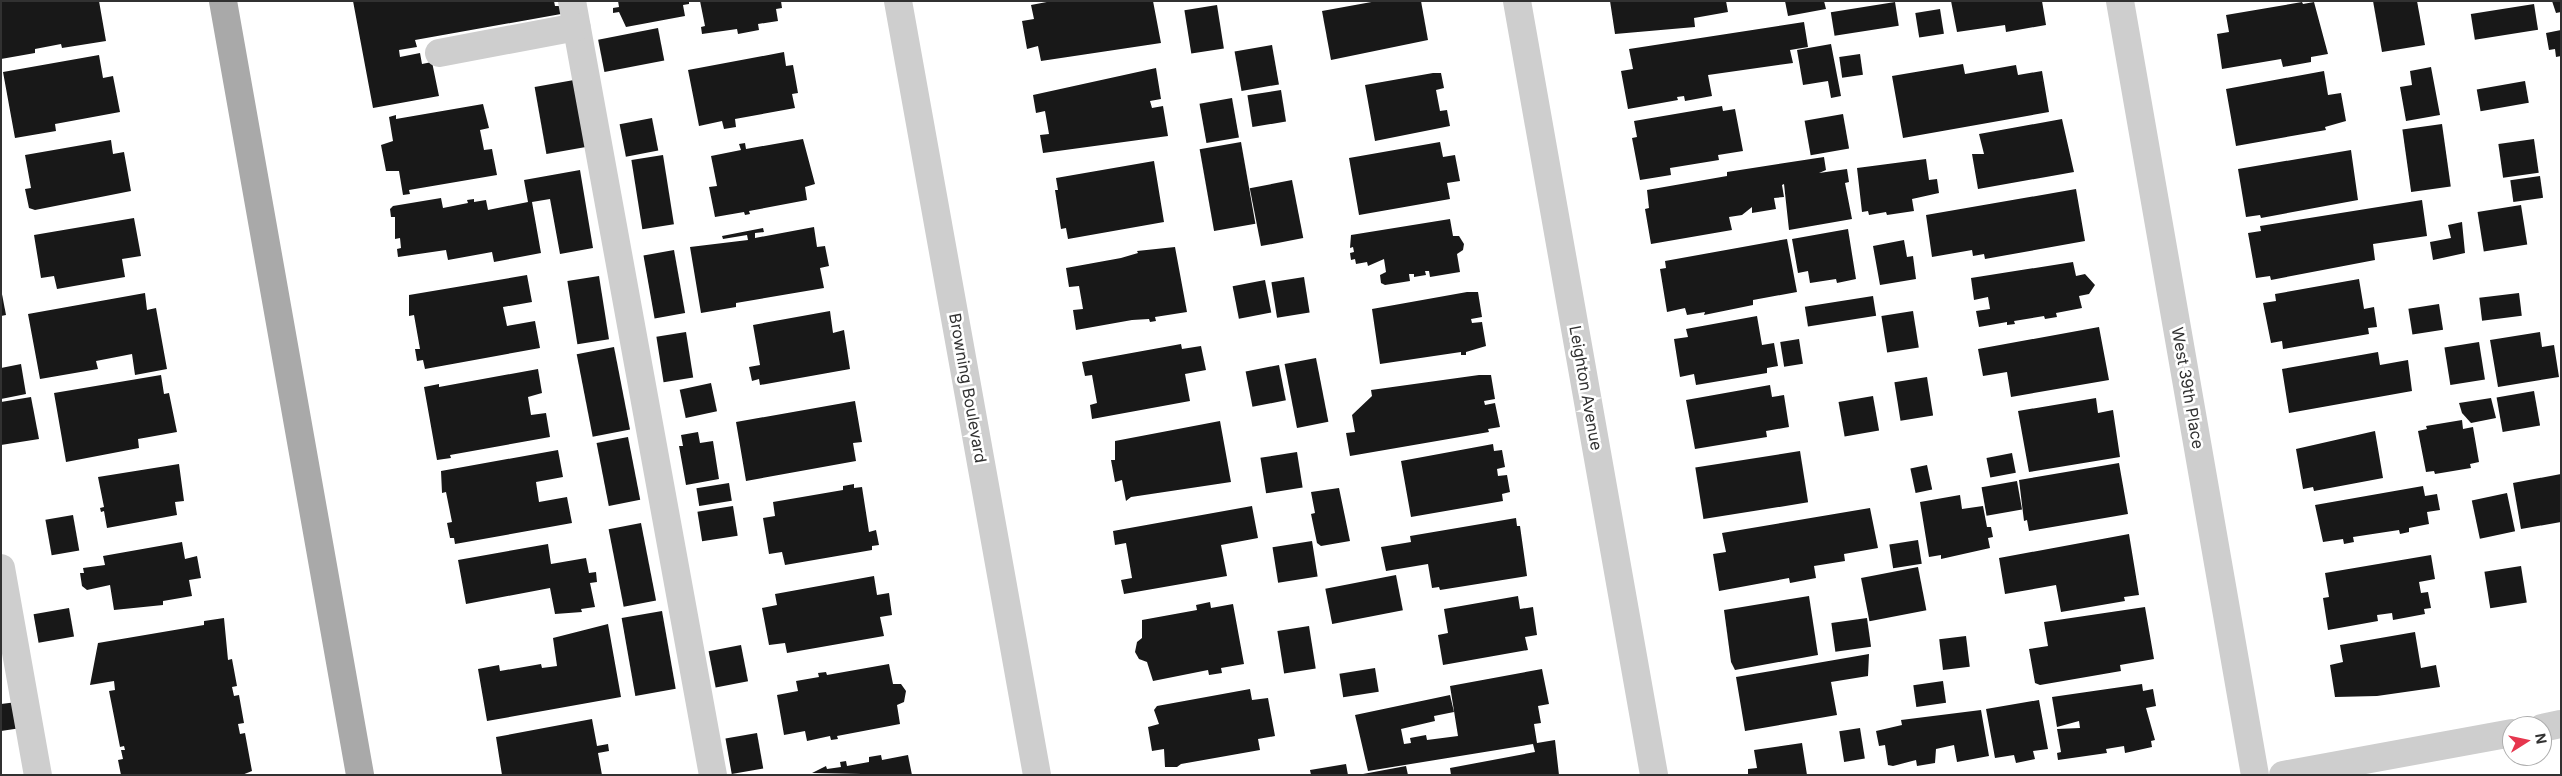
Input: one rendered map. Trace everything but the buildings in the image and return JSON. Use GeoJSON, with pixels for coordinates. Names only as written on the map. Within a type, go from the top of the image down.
{"type":"FeatureCollection","features":[{"type":"Feature","properties":{"kind":"main road"},"geometry":{"type":"LineString","coordinates":[[222,1],[360,775]]}},
{"type":"Feature","properties":{"kind":"street","name":"Browning Boulevard"},"geometry":{"type":"LineString","coordinates":[[898,1],[1037,775]]}},
{"type":"Feature","properties":{"kind":"street","name":"Leighton Avenue"},"geometry":{"type":"LineString","coordinates":[[1517,1],[1654,775]]}},
{"type":"Feature","properties":{"kind":"street","name":"West 39th Place"},"geometry":{"type":"LineString","coordinates":[[2120,1],[2256,775]]}},
{"type":"Feature","properties":{"kind":"street"},"geometry":{"type":"LineString","coordinates":[[439,53],[574,14],[713,775]]}},
{"type":"Feature","properties":{"kind":"street"},"geometry":{"type":"LineString","coordinates":[[1,568],[38,775]]}},
{"type":"Feature","properties":{"kind":"street"},"geometry":{"type":"LineString","coordinates":[[2284,775],[2502,735]]}}]}
